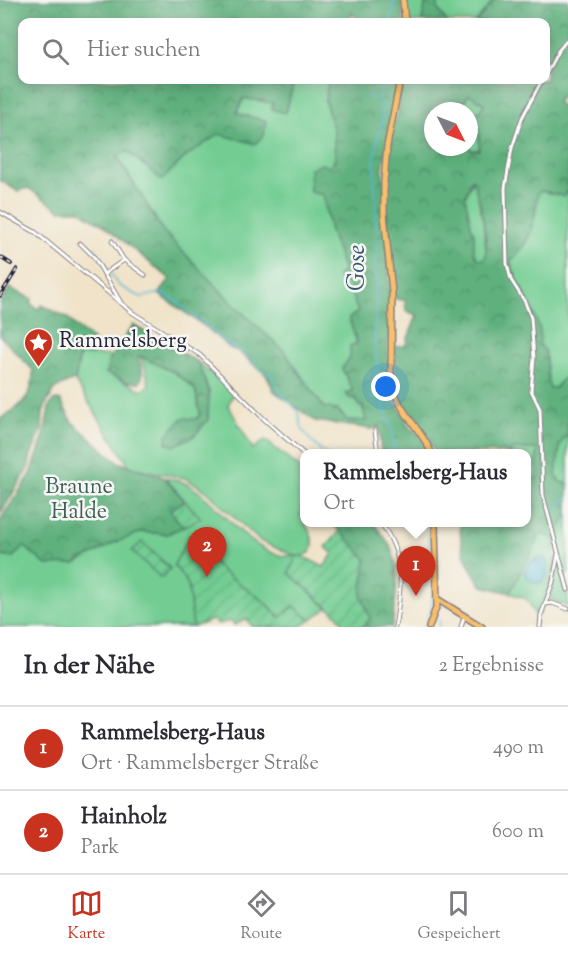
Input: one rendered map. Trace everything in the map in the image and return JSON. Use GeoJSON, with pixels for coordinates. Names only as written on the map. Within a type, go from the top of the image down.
{"type":"FeatureCollection","features":[{"type":"Feature","properties":{"kind":"main road"},"geometry":{"type":"LineString","coordinates":[[404,0],[405,18]]}},
{"type":"Feature","properties":{"kind":"main road"},"geometry":{"type":"LineString","coordinates":[[399,84],[387,146],[384,182],[384,214],[393,304],[391,376],[400,407],[430,449]]}},
{"type":"Feature","properties":{"kind":"main road"},"geometry":{"type":"LineString","coordinates":[[429,627],[437,600],[435,527]]}},
{"type":"Feature","properties":{"kind":"main road"},"geometry":{"type":"LineString","coordinates":[[437,600],[482,627]]}},
{"type":"Feature","properties":{"kind":"main road"},"geometry":{"type":"LineString","coordinates":[[435,613],[447,606]]}},
{"type":"Feature","properties":{"kind":"street"},"geometry":{"type":"LineString","coordinates":[[550,66],[568,39]]}},
{"type":"Feature","properties":{"kind":"street"},"geometry":{"type":"LineString","coordinates":[[540,84],[522,118],[512,148],[505,188],[506,253],[512,280],[528,309],[533,332],[534,358],[531,390],[540,409],[543,495],[568,590]]}},
{"type":"Feature","properties":{"kind":"street"},"geometry":{"type":"LineString","coordinates":[[0,212],[24,224],[120,303],[200,355],[264,419],[300,451]]}},
{"type":"Feature","properties":{"kind":"street"},"geometry":{"type":"LineString","coordinates":[[112,241],[124,260],[145,274]]}},
{"type":"Feature","properties":{"kind":"street"},"geometry":{"type":"LineString","coordinates":[[80,243],[94,257],[120,303]]}},
{"type":"Feature","properties":{"kind":"street"},"geometry":{"type":"LineString","coordinates":[[104,274],[124,260]]}},
{"type":"Feature","properties":{"kind":"street"},"geometry":{"type":"LineString","coordinates":[[375,430],[377,449]]}},
{"type":"Feature","properties":{"kind":"street"},"geometry":{"type":"LineString","coordinates":[[383,527],[396,547],[400,566],[395,627]]}},
{"type":"Feature","properties":{"kind":"street"},"geometry":{"type":"LineString","coordinates":[[540,627],[542,610],[546,604],[558,550]]}},
{"type":"Feature","properties":{"kind":"street"},"geometry":{"type":"LineString","coordinates":[[546,604],[552,603],[568,609]]}},
{"type":"Feature","properties":{"kind":"street"},"geometry":{"type":"LineString","coordinates":[[461,627],[464,617]]}},
{"type":"Feature","properties":{"kind":"green space"},"geometry":{"type":"Polygon","coordinates":[[[0,0],[402,0],[403,18],[356,18],[352,13],[350,18],[18,18],[18,84],[293,84],[286,113],[272,109],[273,103],[243,98],[237,113],[266,121],[264,135],[255,144],[219,134],[185,157],[162,180],[127,151],[117,157],[163,231],[233,304],[284,351],[324,408],[334,409],[347,420],[366,421],[363,406],[359,406],[356,399],[349,398],[346,394],[353,391],[342,368],[350,358],[350,346],[357,343],[349,318],[358,312],[348,284],[342,282],[338,276],[344,270],[330,231],[323,195],[310,192],[310,168],[322,164],[329,167],[335,160],[334,131],[325,101],[328,84],[397,84],[383,168],[391,324],[388,345],[390,386],[395,402],[407,420],[406,424],[419,435],[428,449],[381,449],[379,427],[372,429],[315,421],[274,391],[267,376],[238,351],[230,348],[207,328],[159,294],[170,279],[105,226],[79,210],[60,210],[28,188],[17,191],[0,180],[0,0]]]}},
{"type":"Feature","properties":{"kind":"green space"},"geometry":{"type":"Polygon","coordinates":[[[405,0],[426,0],[423,18],[406,18],[405,0]]]}},
{"type":"Feature","properties":{"kind":"green space"},"geometry":{"type":"Polygon","coordinates":[[[426,0],[439,0],[437,8],[444,18],[423,18],[426,0]]]}},
{"type":"Feature","properties":{"kind":"green space"},"geometry":{"type":"Polygon","coordinates":[[[439,0],[494,0],[479,18],[444,18],[437,8],[439,0]]]}},
{"type":"Feature","properties":{"kind":"green space"},"geometry":{"type":"Polygon","coordinates":[[[494,0],[568,0],[568,88],[557,103],[568,109],[568,191],[564,196],[541,191],[538,193],[528,238],[510,261],[539,326],[539,344],[545,351],[549,388],[556,388],[561,380],[568,376],[568,434],[560,444],[556,475],[560,482],[568,484],[568,513],[557,535],[556,546],[541,534],[510,593],[482,586],[465,556],[460,527],[531,527],[531,478],[537,479],[537,449],[433,449],[407,412],[395,384],[395,346],[405,346],[417,315],[406,311],[405,300],[395,299],[385,196],[390,139],[399,108],[401,84],[550,84],[550,18],[479,18],[494,0]],[[472,179],[465,197],[474,233],[474,252],[478,259],[485,259],[486,252],[483,219],[472,179]]]}},
{"type":"Feature","properties":{"kind":"green space"},"geometry":{"type":"Polygon","coordinates":[[[293,84],[328,84],[325,101],[334,131],[335,160],[310,192],[323,195],[330,231],[358,312],[349,318],[357,343],[353,391],[346,393],[360,404],[367,421],[347,420],[338,410],[324,408],[284,351],[233,304],[163,231],[117,156],[127,151],[162,180],[180,162],[226,126],[244,98],[273,103],[286,113],[293,84]]]}},
{"type":"Feature","properties":{"kind":"green space"},"geometry":{"type":"Polygon","coordinates":[[[469,94],[485,104],[479,112],[479,150],[478,102],[455,102],[469,94]]]}},
{"type":"Feature","properties":{"kind":"green space"},"geometry":{"type":"Polygon","coordinates":[[[473,179],[481,211],[486,248],[485,259],[478,260],[474,252],[465,197],[473,179]]]}},
{"type":"Feature","properties":{"kind":"green space"},"geometry":{"type":"Polygon","coordinates":[[[541,191],[563,196],[568,191],[568,376],[554,389],[549,388],[545,352],[539,343],[537,323],[517,282],[510,261],[528,239],[538,193],[541,191]]]}},
{"type":"Feature","properties":{"kind":"green space"},"geometry":{"type":"Polygon","coordinates":[[[9,288],[32,299],[31,304],[38,309],[42,305],[68,318],[93,339],[92,354],[79,355],[75,381],[55,389],[47,402],[43,412],[42,430],[31,455],[28,469],[0,514],[0,419],[28,396],[33,375],[33,370],[0,336],[0,303],[9,288]]]}},
{"type":"Feature","properties":{"kind":"green space"},"geometry":{"type":"Polygon","coordinates":[[[133,325],[198,362],[209,392],[208,420],[194,436],[174,446],[166,443],[167,435],[183,418],[197,419],[200,414],[195,389],[175,373],[140,356],[138,358],[142,374],[139,383],[128,382],[106,373],[111,356],[133,325]]]}},
{"type":"Feature","properties":{"kind":"green space"},"geometry":{"type":"Polygon","coordinates":[[[80,354],[111,356],[106,373],[142,390],[149,385],[140,356],[180,377],[196,392],[200,402],[200,413],[194,436],[209,392],[198,362],[234,393],[228,405],[253,449],[265,440],[300,468],[300,527],[307,527],[313,540],[313,547],[311,552],[296,557],[289,573],[328,608],[310,620],[294,606],[280,617],[266,603],[222,571],[189,536],[174,565],[188,584],[193,627],[0,627],[0,556],[13,557],[23,545],[46,565],[142,532],[167,534],[200,518],[165,478],[182,482],[198,491],[260,546],[276,554],[295,556],[260,541],[205,490],[185,478],[130,467],[75,381],[80,354]],[[142,542],[133,551],[161,578],[170,568],[142,542]]]}},
{"type":"Feature","properties":{"kind":"green space","name":"Braune Halde"},"geometry":{"type":"Polygon","coordinates":[[[53,401],[61,401],[72,422],[118,462],[165,478],[185,501],[170,510],[183,527],[167,534],[142,532],[114,543],[75,564],[46,565],[24,546],[13,557],[0,556],[0,520],[31,474],[44,435],[49,407],[53,401]]]}},
{"type":"Feature","properties":{"kind":"green space"},"geometry":{"type":"Polygon","coordinates":[[[568,434],[568,484],[560,482],[556,475],[560,444],[568,434]]]}},
{"type":"Feature","properties":{"kind":"green space"},"geometry":{"type":"Polygon","coordinates":[[[537,448],[537,480],[531,479],[531,449],[513,449],[537,448]]]}},
{"type":"Feature","properties":{"kind":"green space"},"geometry":{"type":"Polygon","coordinates":[[[185,501],[201,518],[183,527],[170,510],[185,501]]]}},
{"type":"Feature","properties":{"kind":"green space"},"geometry":{"type":"Polygon","coordinates":[[[568,513],[568,574],[565,577],[559,548],[556,546],[557,535],[568,513]]]}},
{"type":"Feature","properties":{"kind":"green space"},"geometry":{"type":"Polygon","coordinates":[[[336,527],[376,527],[388,543],[394,555],[397,576],[392,627],[362,627],[370,619],[361,595],[366,559],[336,527]]]}},
{"type":"Feature","properties":{"kind":"green space"},"geometry":{"type":"Polygon","coordinates":[[[340,531],[366,559],[361,595],[370,619],[362,627],[346,627],[337,615],[289,573],[296,556],[302,556],[324,567],[333,554],[326,547],[340,531]]]}},
{"type":"Feature","properties":{"kind":"green space"},"geometry":{"type":"Polygon","coordinates":[[[541,534],[551,537],[555,555],[549,586],[539,615],[535,615],[527,599],[510,593],[541,534]]]}},
{"type":"Feature","properties":{"kind":"green space"},"geometry":{"type":"Polygon","coordinates":[[[189,536],[222,571],[266,603],[279,617],[294,606],[310,620],[300,627],[253,627],[246,619],[235,625],[230,621],[218,624],[213,620],[193,627],[188,584],[174,565],[189,536]]]}},
{"type":"Feature","properties":{"kind":"green space"},"geometry":{"type":"Polygon","coordinates":[[[142,542],[170,569],[161,578],[132,551],[142,542]]]}},
{"type":"Feature","properties":{"kind":"green space"},"geometry":{"type":"Polygon","coordinates":[[[557,561],[560,561],[568,594],[568,607],[550,599],[557,561]]]}},
{"type":"Feature","properties":{"kind":"water"},"geometry":{"type":"Polygon","coordinates":[[[540,557],[544,558],[548,564],[546,575],[542,582],[535,583],[525,575],[525,572],[531,562],[540,557]]]}},
{"type":"Feature","properties":{"kind":"waterway","name":"Gose"},"geometry":{"type":"LineString","coordinates":[[391,18],[395,0]]}},
{"type":"Feature","properties":{"kind":"waterway","name":"Gose"},"geometry":{"type":"LineString","coordinates":[[382,84],[379,98],[383,118],[374,165],[377,239],[374,331],[380,390],[393,432],[392,445],[395,449]]}},
{"type":"Feature","properties":{"kind":"waterway"},"geometry":{"type":"LineString","coordinates":[[367,97],[375,98]]}},
{"type":"Feature","properties":{"kind":"waterway"},"geometry":{"type":"LineString","coordinates":[[94,247],[108,268]]}},
{"type":"Feature","properties":{"kind":"waterway"},"geometry":{"type":"LineString","coordinates":[[110,272],[118,285],[134,294],[142,297],[161,293],[175,300],[230,346],[242,352],[264,373],[271,374],[281,394],[298,411],[302,429],[320,449]]}},
{"type":"Feature","properties":{"kind":"waterway"},"geometry":{"type":"LineString","coordinates":[[558,510],[560,504],[568,497]]}},
{"type":"Feature","properties":{"kind":"waterway"},"geometry":{"type":"LineString","coordinates":[[424,627],[429,616],[433,590],[432,561],[426,527]]}},
{"type":"Feature","properties":{"kind":"waterway"},"geometry":{"type":"LineString","coordinates":[[439,627],[440,620]]}},
{"type":"Feature","properties":{"kind":"railway"},"geometry":{"type":"LineString","coordinates":[[0,257],[11,264]]}},
{"type":"Feature","properties":{"kind":"railway"},"geometry":{"type":"LineString","coordinates":[[0,296],[17,269]]}},
{"type":"Feature","properties":{"kind":"place","name":"Rammelsberg"},"geometry":{"type":"Point","coordinates":[38,368]}},
{"type":"Feature","properties":{"kind":"place","name":"Hainholz"},"geometry":{"type":"Point","coordinates":[207,577]}},
{"type":"Feature","properties":{"kind":"place","name":"Rammelsberg-Haus"},"geometry":{"type":"Point","coordinates":[416,596]}}]}
